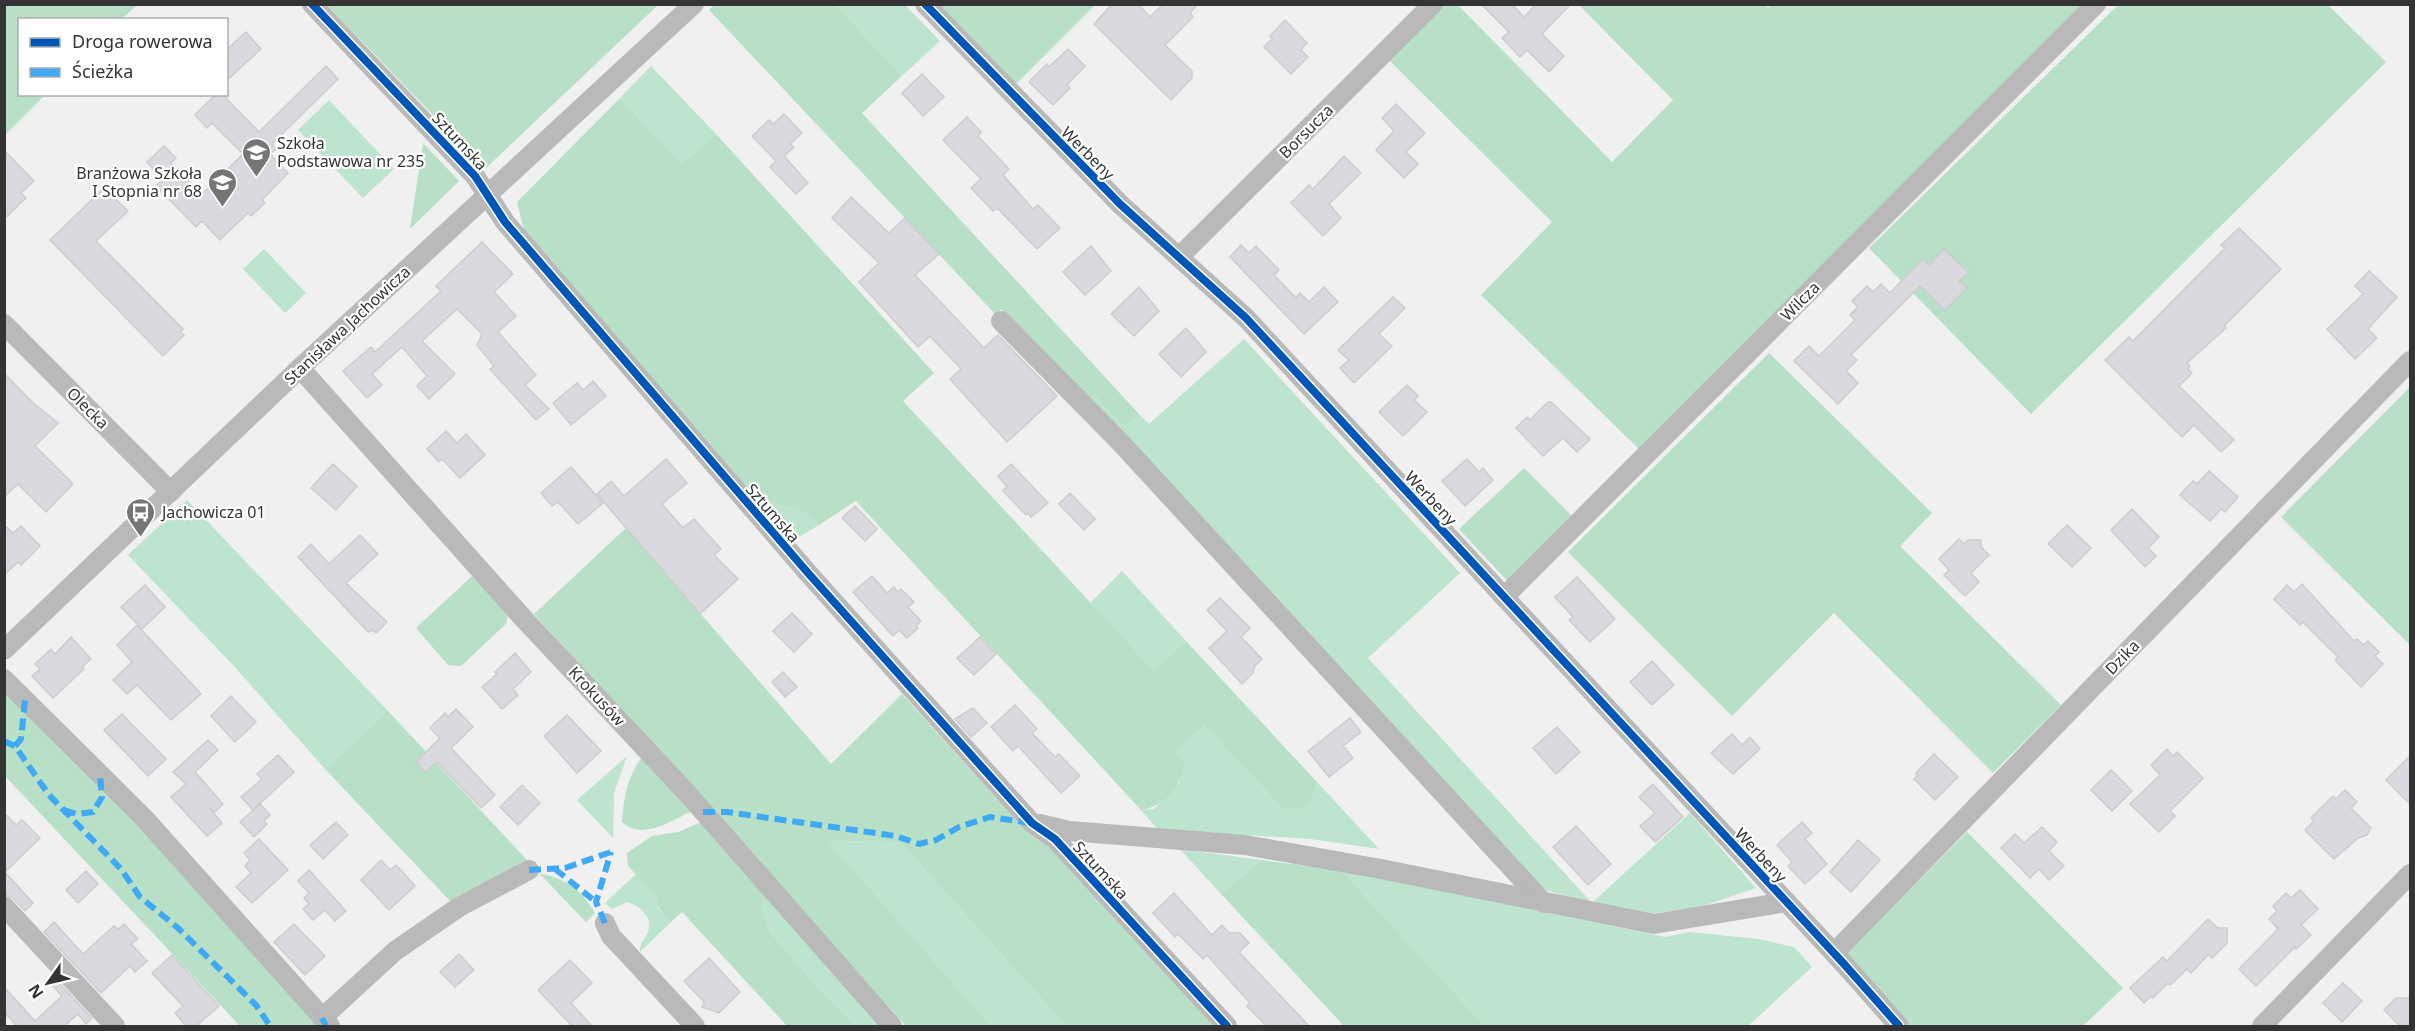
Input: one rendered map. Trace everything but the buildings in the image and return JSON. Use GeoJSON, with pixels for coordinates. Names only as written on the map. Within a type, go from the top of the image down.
{"type":"FeatureCollection","features":[{"type":"Feature","properties":{"kind":"street","name":"Sztumska"},"geometry":{"type":"LineString","coordinates":[[312,4],[475,176],[506,222],[800,564],[1032,823],[1055,839],[1227,1026]]}},
{"type":"Feature","properties":{"kind":"street","name":"Stanisława Jachowicza"},"geometry":{"type":"LineString","coordinates":[[4,650],[300,368],[694,4]]}},
{"type":"Feature","properties":{"kind":"street","name":"Werbeny"},"geometry":{"type":"LineString","coordinates":[[925,4],[1120,204],[1245,318],[1899,1026]]}},
{"type":"Feature","properties":{"kind":"street","name":"Borsucza"},"geometry":{"type":"LineString","coordinates":[[1179,257],[1433,4]]}},
{"type":"Feature","properties":{"kind":"street","name":"Wilcza"},"geometry":{"type":"LineString","coordinates":[[1504,597],[2096,4]]}},
{"type":"Feature","properties":{"kind":"street"},"geometry":{"type":"LineString","coordinates":[[1001,321],[1121,443],[1544,903]]}},
{"type":"Feature","properties":{"kind":"street","name":"Olecka"},"geometry":{"type":"LineString","coordinates":[[4,324],[171,492]]}},
{"type":"Feature","properties":{"kind":"street","name":"Dzika"},"geometry":{"type":"LineString","coordinates":[[1834,953],[2410,361]]}},
{"type":"Feature","properties":{"kind":"street","name":"Krokusów"},"geometry":{"type":"LineString","coordinates":[[300,368],[515,609],[687,793],[892,1026]]}},
{"type":"Feature","properties":{"kind":"street"},"geometry":{"type":"LineString","coordinates":[[4,679],[144,818],[326,1022],[395,951],[459,907],[529,870]]}},
{"type":"Feature","properties":{"kind":"street"},"geometry":{"type":"LineString","coordinates":[[1032,823],[1069,831],[1245,845],[1381,868],[1654,924],[1786,902]]}},
{"type":"Feature","properties":{"kind":"street"},"geometry":{"type":"LineString","coordinates":[[2262,1026],[2410,874]]}},
{"type":"Feature","properties":{"kind":"street"},"geometry":{"type":"LineString","coordinates":[[4,906],[115,1026]]}},
{"type":"Feature","properties":{"kind":"street"},"geometry":{"type":"LineString","coordinates":[[605,923],[611,936],[695,1026]]}},
{"type":"Feature","properties":{"kind":"green space"},"geometry":{"type":"Polygon","coordinates":[[[5,4],[137,4],[123,18],[18,18],[18,96],[44,96],[5,135],[5,4]]]}},
{"type":"Feature","properties":{"kind":"green space"},"geometry":{"type":"Polygon","coordinates":[[[715,4],[836,5],[902,76],[862,113],[1139,414],[1125,427],[1094,395],[1087,403],[1001,309],[996,315],[709,10],[715,4]]]}},
{"type":"Feature","properties":{"kind":"green space"},"geometry":{"type":"Polygon","coordinates":[[[1765,4],[1768,8],[1772,4],[2081,5],[1639,449],[1481,295],[1552,222],[1390,61],[1442,5],[1458,5],[1612,162],[1673,100],[1579,5],[1765,4]]]}},
{"type":"Feature","properties":{"kind":"green space"},"geometry":{"type":"Polygon","coordinates":[[[327,5],[658,5],[485,169],[327,5]]]}},
{"type":"Feature","properties":{"kind":"green space"},"geometry":{"type":"Polygon","coordinates":[[[836,5],[905,5],[940,41],[902,76],[836,5]]]}},
{"type":"Feature","properties":{"kind":"green space"},"geometry":{"type":"Polygon","coordinates":[[[937,5],[1095,5],[1016,84],[937,5]]]}},
{"type":"Feature","properties":{"kind":"green space"},"geometry":{"type":"Polygon","coordinates":[[[2118,5],[2328,5],[2386,62],[2031,414],[1869,248],[2118,5]]]}},
{"type":"Feature","properties":{"kind":"green space"},"geometry":{"type":"Polygon","coordinates":[[[651,66],[716,134],[682,164],[620,98],[651,66]]]}},
{"type":"Feature","properties":{"kind":"green space"},"geometry":{"type":"Polygon","coordinates":[[[620,98],[682,164],[716,134],[934,373],[903,401],[1154,671],[1186,641],[1317,782],[1312,799],[1305,808],[1283,809],[1204,725],[1175,753],[1184,762],[1180,779],[1171,794],[1157,804],[1141,810],[856,501],[819,525],[800,510],[760,502],[524,230],[517,202],[620,98]]]}},
{"type":"Feature","properties":{"kind":"green space"},"geometry":{"type":"Polygon","coordinates":[[[329,100],[394,169],[363,198],[298,130],[329,100]]]}},
{"type":"Feature","properties":{"kind":"green space"},"geometry":{"type":"Polygon","coordinates":[[[423,143],[459,181],[410,229],[423,143]]]}},
{"type":"Feature","properties":{"kind":"green space"},"geometry":{"type":"Polygon","coordinates":[[[264,249],[306,293],[285,313],[243,269],[264,249]]]}},
{"type":"Feature","properties":{"kind":"green space"},"geometry":{"type":"Polygon","coordinates":[[[1244,339],[1460,573],[1368,658],[1592,903],[1690,813],[1756,888],[1700,907],[1636,916],[1535,887],[1087,403],[1094,395],[1125,427],[1139,414],[1149,424],[1244,339]]]}},
{"type":"Feature","properties":{"kind":"green space"},"geometry":{"type":"Polygon","coordinates":[[[1769,353],[1932,513],[1900,546],[2061,705],[1993,773],[1834,613],[1732,716],[1568,552],[1769,353]]]}},
{"type":"Feature","properties":{"kind":"green space"},"geometry":{"type":"Polygon","coordinates":[[[2410,387],[2410,645],[2281,517],[2410,387]]]}},
{"type":"Feature","properties":{"kind":"green space"},"geometry":{"type":"Polygon","coordinates":[[[1524,468],[1573,517],[1509,583],[1459,529],[1524,468]]]}},
{"type":"Feature","properties":{"kind":"green space"},"geometry":{"type":"Polygon","coordinates":[[[187,500],[388,711],[325,769],[234,666],[128,555],[187,500]]]}},
{"type":"Feature","properties":{"kind":"green space"},"geometry":{"type":"Polygon","coordinates":[[[760,502],[800,510],[819,525],[794,540],[760,502]]]}},
{"type":"Feature","properties":{"kind":"green space"},"geometry":{"type":"Polygon","coordinates":[[[626,528],[831,764],[902,694],[1025,830],[1054,848],[1216,1026],[1066,1026],[900,842],[827,841],[991,1026],[906,1026],[534,614],[626,528]]]}},
{"type":"Feature","properties":{"kind":"green space"},"geometry":{"type":"Polygon","coordinates":[[[1122,571],[1186,641],[1154,671],[1090,603],[1122,571]]]}},
{"type":"Feature","properties":{"kind":"green space"},"geometry":{"type":"Polygon","coordinates":[[[472,576],[508,610],[507,623],[461,666],[448,665],[416,628],[472,576]]]}},
{"type":"Feature","properties":{"kind":"green space"},"geometry":{"type":"Polygon","coordinates":[[[5,692],[116,801],[321,1026],[240,1026],[5,776],[5,692]]]}},
{"type":"Feature","properties":{"kind":"green space"},"geometry":{"type":"Polygon","coordinates":[[[388,711],[527,860],[451,902],[325,769],[388,711]]]}},
{"type":"Feature","properties":{"kind":"green space"},"geometry":{"type":"Polygon","coordinates":[[[1204,725],[1283,809],[1312,799],[1317,782],[1379,849],[1311,839],[1158,830],[1141,810],[1154,809],[1180,782],[1175,753],[1204,725]]]}},
{"type":"Feature","properties":{"kind":"green space"},"geometry":{"type":"Polygon","coordinates":[[[627,756],[614,793],[613,838],[577,800],[627,756]]]}},
{"type":"Feature","properties":{"kind":"green space"},"geometry":{"type":"Polygon","coordinates":[[[642,757],[692,811],[666,824],[647,830],[638,830],[622,822],[627,788],[642,757]]]}},
{"type":"Feature","properties":{"kind":"green space"},"geometry":{"type":"Polygon","coordinates":[[[702,822],[767,893],[761,905],[770,932],[819,989],[856,1026],[787,1026],[682,912],[670,923],[657,905],[659,899],[628,866],[627,853],[652,836],[678,832],[702,822]]]}},
{"type":"Feature","properties":{"kind":"green space"},"geometry":{"type":"Polygon","coordinates":[[[1967,832],[2123,988],[2083,1026],[1910,1026],[1845,955],[1967,832]]]}},
{"type":"Feature","properties":{"kind":"green space"},"geometry":{"type":"Polygon","coordinates":[[[826,841],[900,842],[1066,1026],[991,1026],[826,841]]]}},
{"type":"Feature","properties":{"kind":"green space"},"geometry":{"type":"Polygon","coordinates":[[[1180,849],[1261,860],[1221,894],[1180,849]]]}},
{"type":"Feature","properties":{"kind":"green space"},"geometry":{"type":"Polygon","coordinates":[[[1261,860],[1341,870],[1485,1026],[1344,1026],[1221,894],[1261,860]]]}},
{"type":"Feature","properties":{"kind":"green space"},"geometry":{"type":"Polygon","coordinates":[[[1341,870],[1665,937],[1689,932],[1758,939],[1794,947],[1812,967],[1748,1026],[1485,1026],[1341,870]]]}},
{"type":"Feature","properties":{"kind":"green space"},"geometry":{"type":"Polygon","coordinates":[[[539,873],[557,878],[572,886],[584,897],[595,913],[586,922],[539,873]]]}},
{"type":"Feature","properties":{"kind":"green space"},"geometry":{"type":"Polygon","coordinates":[[[636,874],[659,899],[657,906],[670,923],[640,952],[641,944],[649,928],[648,918],[642,910],[627,902],[612,909],[605,903],[636,874]]]}},
{"type":"Feature","properties":{"kind":"green space"},"geometry":{"type":"Polygon","coordinates":[[[767,893],[885,1026],[856,1026],[819,989],[770,932],[761,905],[767,893]]]}},
{"type":"Feature","properties":{"kind":"marked path"},"geometry":{"type":"LineString","coordinates":[[15,746],[21,739],[25,700]]}},
{"type":"Feature","properties":{"kind":"marked path"},"geometry":{"type":"LineString","coordinates":[[4,741],[15,746],[49,795],[121,869],[140,897],[178,928],[256,1005],[270,1026]]}},
{"type":"Feature","properties":{"kind":"marked path"},"geometry":{"type":"LineString","coordinates":[[64,810],[77,814],[93,812],[102,797],[100,775]]}},
{"type":"Feature","properties":{"kind":"marked path"},"geometry":{"type":"LineString","coordinates":[[703,812],[727,812],[896,836],[919,844],[936,840],[959,827],[990,817],[1032,823]]}},
{"type":"Feature","properties":{"kind":"marked path"},"geometry":{"type":"LineString","coordinates":[[529,870],[565,868],[611,852]]}},
{"type":"Feature","properties":{"kind":"marked path"},"geometry":{"type":"LineString","coordinates":[[605,923],[596,902],[611,852]]}},
{"type":"Feature","properties":{"kind":"marked path"},"geometry":{"type":"LineString","coordinates":[[555,869],[596,902]]}},
{"type":"Feature","properties":{"kind":"marked path"},"geometry":{"type":"LineString","coordinates":[[322,1018],[326,1026]]}},
{"type":"Feature","properties":{"kind":"cycle path"},"geometry":{"type":"LineString","coordinates":[[312,4],[475,176],[505,222],[808,573],[1032,823],[1055,839],[1227,1026]]}},
{"type":"Feature","properties":{"kind":"cycle path"},"geometry":{"type":"LineString","coordinates":[[925,4],[1120,204],[1246,318],[1899,1026]]}},
{"type":"Feature","properties":{"kind":"place","name":"Szkoła Podstawowa nr 235"},"geometry":{"type":"Point","coordinates":[256,178]}},
{"type":"Feature","properties":{"kind":"place","name":"Branżowa Szkoła I Stopnia nr 68"},"geometry":{"type":"Point","coordinates":[223,208]}},
{"type":"Feature","properties":{"kind":"place","name":"Jachowicza 01"},"geometry":{"type":"Point","coordinates":[141,538]}}]}
